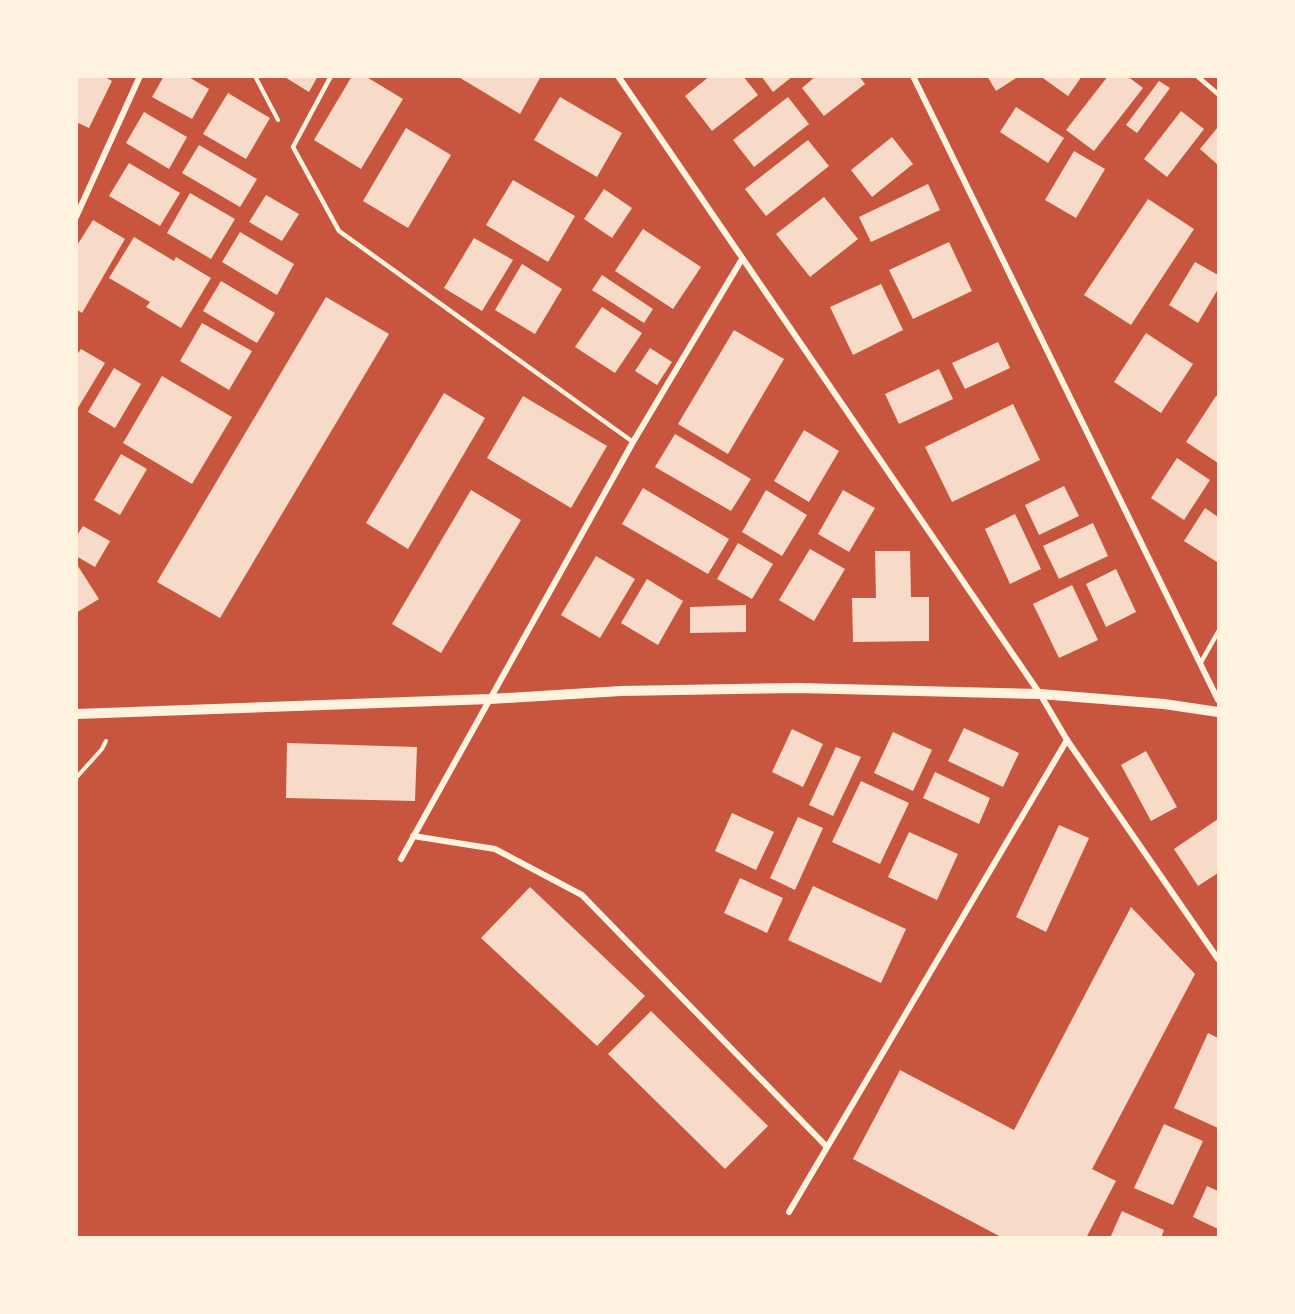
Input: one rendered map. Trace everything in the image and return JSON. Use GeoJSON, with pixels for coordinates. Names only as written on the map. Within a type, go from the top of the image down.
{"type":"FeatureCollection","features":[{"type":"Feature","properties":{"kind":"street"},"geometry":{"type":"LineString","coordinates":[[76,217],[141,76]]}},
{"type":"Feature","properties":{"kind":"street"},"geometry":{"type":"LineString","coordinates":[[618,76],[1040,694],[1067,740],[1218,959]]}},
{"type":"Feature","properties":{"kind":"street"},"geometry":{"type":"LineString","coordinates":[[913,76],[1218,700]]}},
{"type":"Feature","properties":{"kind":"street"},"geometry":{"type":"LineString","coordinates":[[401,859],[633,442],[742,259]]}},
{"type":"Feature","properties":{"kind":"street"},"geometry":{"type":"LineString","coordinates":[[76,714],[490,699],[621,691],[799,688],[1040,694],[1164,704],[1218,712]]}},
{"type":"Feature","properties":{"kind":"street"},"geometry":{"type":"LineString","coordinates":[[789,1212],[1067,740]]}},
{"type":"Feature","properties":{"kind":"street"},"geometry":{"type":"LineString","coordinates":[[413,836],[495,849],[582,895],[827,1147]]}},
{"type":"Feature","properties":{"kind":"lane"},"geometry":{"type":"LineString","coordinates":[[331,76],[293,147],[339,231],[633,442]]}},
{"type":"Feature","properties":{"kind":"lane"},"geometry":{"type":"LineString","coordinates":[[1197,76],[1218,94]]}},
{"type":"Feature","properties":{"kind":"lane"},"geometry":{"type":"LineString","coordinates":[[1200,664],[1218,632]]}},
{"type":"Feature","properties":{"kind":"path"},"geometry":{"type":"LineString","coordinates":[[255,76],[293,147]]}},
{"type":"Feature","properties":{"kind":"path"},"geometry":{"type":"LineString","coordinates":[[76,777],[102,749],[120,711]]}},
{"type":"Feature","properties":{"kind":"building"},"geometry":{"type":"Polygon","coordinates":[[[76,76],[103,76],[112,81],[89,128],[76,122],[76,76]]]}},
{"type":"Feature","properties":{"kind":"building"},"geometry":{"type":"Polygon","coordinates":[[[164,76],[187,76],[209,89],[192,119],[152,97],[164,76]]]}},
{"type":"Feature","properties":{"kind":"building"},"geometry":{"type":"Polygon","coordinates":[[[283,76],[318,76],[309,92],[283,76]]]}},
{"type":"Feature","properties":{"kind":"building"},"geometry":{"type":"Polygon","coordinates":[[[352,76],[365,76],[403,99],[361,169],[314,140],[352,76]]]}},
{"type":"Feature","properties":{"kind":"building"},"geometry":{"type":"Polygon","coordinates":[[[457,76],[541,76],[520,114],[457,76]]]}},
{"type":"Feature","properties":{"kind":"building"},"geometry":{"type":"Polygon","coordinates":[[[710,76],[743,76],[758,95],[712,131],[685,96],[710,76]]]}},
{"type":"Feature","properties":{"kind":"building"},"geometry":{"type":"Polygon","coordinates":[[[761,76],[793,76],[773,92],[761,76]]]}},
{"type":"Feature","properties":{"kind":"building"},"geometry":{"type":"Polygon","coordinates":[[[816,76],[859,76],[865,84],[824,116],[802,88],[816,76]]]}},
{"type":"Feature","properties":{"kind":"building"},"geometry":{"type":"Polygon","coordinates":[[[987,76],[1019,76],[996,91],[987,76]]]}},
{"type":"Feature","properties":{"kind":"building"},"geometry":{"type":"Polygon","coordinates":[[[1040,76],[1082,76],[1068,96],[1040,76]]]}},
{"type":"Feature","properties":{"kind":"building"},"geometry":{"type":"Polygon","coordinates":[[[1108,76],[1127,76],[1143,88],[1094,151],[1066,130],[1108,76]]]}},
{"type":"Feature","properties":{"kind":"building"},"geometry":{"type":"Polygon","coordinates":[[[1159,81],[1170,88],[1137,133],[1126,125],[1159,81]]]}},
{"type":"Feature","properties":{"kind":"building"},"geometry":{"type":"Polygon","coordinates":[[[228,93],[270,118],[246,159],[203,134],[228,93]]]}},
{"type":"Feature","properties":{"kind":"building"},"geometry":{"type":"Polygon","coordinates":[[[560,97],[622,133],[597,177],[534,140],[560,97]]]}},
{"type":"Feature","properties":{"kind":"building"},"geometry":{"type":"Polygon","coordinates":[[[788,97],[809,124],[754,167],[733,140],[788,97]]]}},
{"type":"Feature","properties":{"kind":"building"},"geometry":{"type":"Polygon","coordinates":[[[1016,107],[1064,138],[1048,163],[1000,132],[1016,107]]]}},
{"type":"Feature","properties":{"kind":"building"},"geometry":{"type":"Polygon","coordinates":[[[1181,111],[1204,129],[1167,177],[1144,159],[1181,111]]]}},
{"type":"Feature","properties":{"kind":"building"},"geometry":{"type":"Polygon","coordinates":[[[144,112],[187,137],[169,169],[126,143],[144,112]]]}},
{"type":"Feature","properties":{"kind":"building"},"geometry":{"type":"Polygon","coordinates":[[[1218,127],[1218,165],[1200,149],[1218,127]]]}},
{"type":"Feature","properties":{"kind":"building"},"geometry":{"type":"Polygon","coordinates":[[[406,128],[451,155],[408,228],[363,201],[406,128]]]}},
{"type":"Feature","properties":{"kind":"building"},"geometry":{"type":"Polygon","coordinates":[[[892,137],[913,164],[872,197],[851,170],[892,137]]]}},
{"type":"Feature","properties":{"kind":"building"},"geometry":{"type":"Polygon","coordinates":[[[808,140],[829,166],[766,216],[745,189],[808,140]]]}},
{"type":"Feature","properties":{"kind":"building"},"geometry":{"type":"Polygon","coordinates":[[[199,145],[257,179],[240,207],[182,173],[199,145]]]}},
{"type":"Feature","properties":{"kind":"building"},"geometry":{"type":"Polygon","coordinates":[[[1074,151],[1105,169],[1076,218],[1045,200],[1074,151]]]}},
{"type":"Feature","properties":{"kind":"building"},"geometry":{"type":"Polygon","coordinates":[[[129,163],[180,193],[160,226],[109,196],[129,163]]]}},
{"type":"Feature","properties":{"kind":"building"},"geometry":{"type":"Polygon","coordinates":[[[513,180],[575,216],[548,262],[486,225],[513,180]]]}},
{"type":"Feature","properties":{"kind":"building"},"geometry":{"type":"Polygon","coordinates":[[[928,184],[940,210],[871,242],[859,217],[928,184]]]}},
{"type":"Feature","properties":{"kind":"building"},"geometry":{"type":"Polygon","coordinates":[[[604,189],[632,208],[612,238],[584,219],[604,189]]]}},
{"type":"Feature","properties":{"kind":"building"},"geometry":{"type":"Polygon","coordinates":[[[190,193],[235,219],[211,259],[167,233],[190,193]]]}},
{"type":"Feature","properties":{"kind":"building"},"geometry":{"type":"Polygon","coordinates":[[[266,195],[299,214],[282,241],[249,222],[266,195]]]}},
{"type":"Feature","properties":{"kind":"building"},"geometry":{"type":"Polygon","coordinates":[[[824,197],[858,239],[810,277],[776,234],[824,197]]]}},
{"type":"Feature","properties":{"kind":"building"},"geometry":{"type":"Polygon","coordinates":[[[1148,199],[1194,229],[1131,325],[1084,295],[1148,199]]]}},
{"type":"Feature","properties":{"kind":"building"},"geometry":{"type":"Polygon","coordinates":[[[93,220],[125,239],[82,313],[76,309],[76,247],[93,220]]]}},
{"type":"Feature","properties":{"kind":"building"},"geometry":{"type":"Polygon","coordinates":[[[643,229],[701,267],[673,309],[615,271],[643,229]]]}},
{"type":"Feature","properties":{"kind":"building"},"geometry":{"type":"Polygon","coordinates":[[[240,232],[294,264],[277,295],[222,262],[240,232]]]}},
{"type":"Feature","properties":{"kind":"building"},"geometry":{"type":"Polygon","coordinates":[[[134,237],[174,261],[176,257],[211,278],[181,328],[146,307],[150,302],[109,278],[134,237]]]}},
{"type":"Feature","properties":{"kind":"building"},"geometry":{"type":"Polygon","coordinates":[[[474,238],[513,260],[482,311],[444,288],[474,238]]]}},
{"type":"Feature","properties":{"kind":"building"},"geometry":{"type":"Polygon","coordinates":[[[949,242],[972,291],[913,319],[889,270],[949,242]]]}},
{"type":"Feature","properties":{"kind":"building"},"geometry":{"type":"Polygon","coordinates":[[[1195,262],[1218,275],[1218,289],[1198,323],[1169,305],[1195,262]]]}},
{"type":"Feature","properties":{"kind":"building"},"geometry":{"type":"Polygon","coordinates":[[[522,264],[562,289],[535,334],[495,310],[522,264]]]}},
{"type":"Feature","properties":{"kind":"building"},"geometry":{"type":"Polygon","coordinates":[[[602,275],[653,309],[644,323],[592,290],[602,275]]]}},
{"type":"Feature","properties":{"kind":"building"},"geometry":{"type":"Polygon","coordinates":[[[221,281],[275,313],[257,343],[203,311],[221,281]]]}},
{"type":"Feature","properties":{"kind":"building"},"geometry":{"type":"Polygon","coordinates":[[[881,284],[903,330],[853,355],[830,307],[881,284]]]}},
{"type":"Feature","properties":{"kind":"building"},"geometry":{"type":"Polygon","coordinates":[[[326,297],[389,334],[220,618],[157,582],[326,297]]]}},
{"type":"Feature","properties":{"kind":"building"},"geometry":{"type":"Polygon","coordinates":[[[602,307],[642,333],[615,373],[575,347],[602,307]]]}},
{"type":"Feature","properties":{"kind":"building"},"geometry":{"type":"Polygon","coordinates":[[[202,323],[252,351],[229,390],[180,361],[202,323]]]}},
{"type":"Feature","properties":{"kind":"building"},"geometry":{"type":"Polygon","coordinates":[[[734,330],[784,359],[728,454],[678,424],[734,330]]]}},
{"type":"Feature","properties":{"kind":"building"},"geometry":{"type":"Polygon","coordinates":[[[1146,333],[1193,364],[1161,413],[1114,382],[1146,333]]]}},
{"type":"Feature","properties":{"kind":"building"},"geometry":{"type":"Polygon","coordinates":[[[998,342],[1010,368],[965,389],[952,363],[998,342]]]}},
{"type":"Feature","properties":{"kind":"building"},"geometry":{"type":"Polygon","coordinates":[[[650,348],[672,362],[657,385],[635,371],[650,348]]]}},
{"type":"Feature","properties":{"kind":"building"},"geometry":{"type":"Polygon","coordinates":[[[81,349],[105,363],[76,411],[76,356],[81,349]]]}},
{"type":"Feature","properties":{"kind":"building"},"geometry":{"type":"Polygon","coordinates":[[[114,368],[141,384],[115,428],[88,412],[114,368]]]}},
{"type":"Feature","properties":{"kind":"building"},"geometry":{"type":"Polygon","coordinates":[[[939,369],[953,399],[899,424],[885,394],[939,369]]]}},
{"type":"Feature","properties":{"kind":"building"},"geometry":{"type":"Polygon","coordinates":[[[162,376],[232,417],[192,484],[123,443],[162,376]]]}},
{"type":"Feature","properties":{"kind":"building"},"geometry":{"type":"Polygon","coordinates":[[[444,393],[485,418],[408,549],[366,523],[444,393]]]}},
{"type":"Feature","properties":{"kind":"building"},"geometry":{"type":"Polygon","coordinates":[[[523,396],[607,446],[571,508],[487,458],[523,396]]]}},
{"type":"Feature","properties":{"kind":"building"},"geometry":{"type":"Polygon","coordinates":[[[1216,396],[1218,397],[1218,463],[1186,442],[1216,396]]]}},
{"type":"Feature","properties":{"kind":"building"},"geometry":{"type":"Polygon","coordinates":[[[1013,404],[1040,460],[952,502],[925,447],[1013,404]]]}},
{"type":"Feature","properties":{"kind":"building"},"geometry":{"type":"Polygon","coordinates":[[[804,430],[839,451],[809,502],[774,481],[804,430]]]}},
{"type":"Feature","properties":{"kind":"building"},"geometry":{"type":"Polygon","coordinates":[[[675,434],[751,479],[731,511],[655,467],[675,434]]]}},
{"type":"Feature","properties":{"kind":"building"},"geometry":{"type":"Polygon","coordinates":[[[121,454],[147,469],[120,515],[94,500],[121,454]]]}},
{"type":"Feature","properties":{"kind":"building"},"geometry":{"type":"Polygon","coordinates":[[[1177,458],[1210,480],[1184,520],[1151,498],[1177,458]]]}},
{"type":"Feature","properties":{"kind":"building"},"geometry":{"type":"Polygon","coordinates":[[[1064,486],[1079,516],[1039,535],[1025,505],[1064,486]]]}},
{"type":"Feature","properties":{"kind":"building"},"geometry":{"type":"Polygon","coordinates":[[[643,488],[729,539],[708,574],[622,524],[643,488]]]}},
{"type":"Feature","properties":{"kind":"building"},"geometry":{"type":"Polygon","coordinates":[[[471,490],[521,520],[441,653],[392,624],[471,490]]]}},
{"type":"Feature","properties":{"kind":"building"},"geometry":{"type":"Polygon","coordinates":[[[766,490],[807,515],[782,556],[742,532],[766,490]]]}},
{"type":"Feature","properties":{"kind":"building"},"geometry":{"type":"Polygon","coordinates":[[[843,490],[875,508],[849,552],[818,534],[843,490]]]}},
{"type":"Feature","properties":{"kind":"building"},"geometry":{"type":"Polygon","coordinates":[[[1205,508],[1218,517],[1217,562],[1184,541],[1205,508]]]}},
{"type":"Feature","properties":{"kind":"building"},"geometry":{"type":"Polygon","coordinates":[[[1015,514],[1041,569],[1010,584],[985,529],[1015,514]]]}},
{"type":"Feature","properties":{"kind":"building"},"geometry":{"type":"Polygon","coordinates":[[[1093,523],[1108,556],[1059,579],[1043,546],[1093,523]]]}},
{"type":"Feature","properties":{"kind":"building"},"geometry":{"type":"Polygon","coordinates":[[[83,526],[110,541],[95,567],[76,556],[76,537],[83,526]]]}},
{"type":"Feature","properties":{"kind":"building"},"geometry":{"type":"Polygon","coordinates":[[[738,543],[773,564],[752,599],[717,579],[738,543]]]}},
{"type":"Feature","properties":{"kind":"building"},"geometry":{"type":"Polygon","coordinates":[[[810,549],[845,569],[814,621],[779,600],[810,549]]]}},
{"type":"Feature","properties":{"kind":"building"},"geometry":{"type":"Polygon","coordinates":[[[875,551],[910,551],[911,597],[929,597],[929,641],[853,642],[852,598],[876,598],[875,551]]]}},
{"type":"Feature","properties":{"kind":"building"},"geometry":{"type":"Polygon","coordinates":[[[596,556],[635,579],[600,638],[561,615],[596,556]]]}},
{"type":"Feature","properties":{"kind":"building"},"geometry":{"type":"Polygon","coordinates":[[[76,563],[99,599],[76,613],[76,563]]]}},
{"type":"Feature","properties":{"kind":"building"},"geometry":{"type":"Polygon","coordinates":[[[1116,569],[1136,612],[1106,627],[1086,584],[1116,569]]]}},
{"type":"Feature","properties":{"kind":"building"},"geometry":{"type":"Polygon","coordinates":[[[647,579],[683,601],[658,645],[621,623],[647,579]]]}},
{"type":"Feature","properties":{"kind":"building"},"geometry":{"type":"Polygon","coordinates":[[[1072,585],[1098,640],[1059,658],[1033,604],[1072,585]]]}},
{"type":"Feature","properties":{"kind":"building"},"geometry":{"type":"Polygon","coordinates":[[[746,605],[746,632],[690,633],[690,607],[746,605]]]}},
{"type":"Feature","properties":{"kind":"building"},"geometry":{"type":"Polygon","coordinates":[[[964,728],[1019,753],[1003,787],[948,761],[964,728]]]}},
{"type":"Feature","properties":{"kind":"building"},"geometry":{"type":"Polygon","coordinates":[[[792,729],[823,744],[803,787],[772,772],[792,729]]]}},
{"type":"Feature","properties":{"kind":"building"},"geometry":{"type":"Polygon","coordinates":[[[893,732],[932,750],[913,791],[874,773],[893,732]]]}},
{"type":"Feature","properties":{"kind":"building"},"geometry":{"type":"Polygon","coordinates":[[[287,743],[417,747],[415,801],[286,798],[287,743]]]}},
{"type":"Feature","properties":{"kind":"building"},"geometry":{"type":"Polygon","coordinates":[[[836,747],[861,757],[833,816],[809,805],[836,747]]]}},
{"type":"Feature","properties":{"kind":"building"},"geometry":{"type":"Polygon","coordinates":[[[1146,751],[1177,807],[1151,821],[1121,765],[1146,751]]]}},
{"type":"Feature","properties":{"kind":"building"},"geometry":{"type":"Polygon","coordinates":[[[935,772],[990,798],[979,824],[923,798],[935,772]]]}},
{"type":"Feature","properties":{"kind":"building"},"geometry":{"type":"Polygon","coordinates":[[[861,781],[909,803],[880,864],[832,842],[861,781]]]}},
{"type":"Feature","properties":{"kind":"building"},"geometry":{"type":"Polygon","coordinates":[[[732,813],[774,832],[756,870],[715,851],[732,813]]]}},
{"type":"Feature","properties":{"kind":"building"},"geometry":{"type":"Polygon","coordinates":[[[798,817],[823,828],[795,890],[770,878],[798,817]]]}},
{"type":"Feature","properties":{"kind":"building"},"geometry":{"type":"Polygon","coordinates":[[[1218,819],[1218,873],[1198,886],[1174,849],[1218,819]]]}},
{"type":"Feature","properties":{"kind":"building"},"geometry":{"type":"Polygon","coordinates":[[[1059,825],[1089,838],[1046,932],[1016,917],[1059,825]]]}},
{"type":"Feature","properties":{"kind":"building"},"geometry":{"type":"Polygon","coordinates":[[[909,832],[958,854],[937,900],[888,877],[909,832]]]}},
{"type":"Feature","properties":{"kind":"building"},"geometry":{"type":"Polygon","coordinates":[[[740,878],[783,898],[767,933],[724,913],[740,878]]]}},
{"type":"Feature","properties":{"kind":"building"},"geometry":{"type":"Polygon","coordinates":[[[813,886],[906,929],[881,983],[788,940],[813,886]]]}},
{"type":"Feature","properties":{"kind":"building"},"geometry":{"type":"Polygon","coordinates":[[[530,887],[645,996],[597,1046],[481,938],[530,887]]]}},
{"type":"Feature","properties":{"kind":"building"},"geometry":{"type":"Polygon","coordinates":[[[1131,907],[1195,974],[1092,1169],[1116,1181],[1086,1238],[1003,1238],[853,1159],[900,1070],[1014,1130],[1131,907]]]}},
{"type":"Feature","properties":{"kind":"building"},"geometry":{"type":"Polygon","coordinates":[[[651,1011],[768,1126],[725,1169],[608,1054],[651,1011]]]}},
{"type":"Feature","properties":{"kind":"building"},"geometry":{"type":"Polygon","coordinates":[[[1208,1033],[1218,1038],[1218,1128],[1174,1108],[1208,1033]]]}},
{"type":"Feature","properties":{"kind":"building"},"geometry":{"type":"Polygon","coordinates":[[[1164,1124],[1203,1141],[1173,1205],[1134,1188],[1164,1124]]]}},
{"type":"Feature","properties":{"kind":"building"},"geometry":{"type":"Polygon","coordinates":[[[1207,1186],[1218,1191],[1218,1229],[1193,1217],[1207,1186]]]}},
{"type":"Feature","properties":{"kind":"building"},"geometry":{"type":"Polygon","coordinates":[[[1122,1211],[1164,1230],[1161,1238],[1110,1238],[1122,1211]]]}}]}
